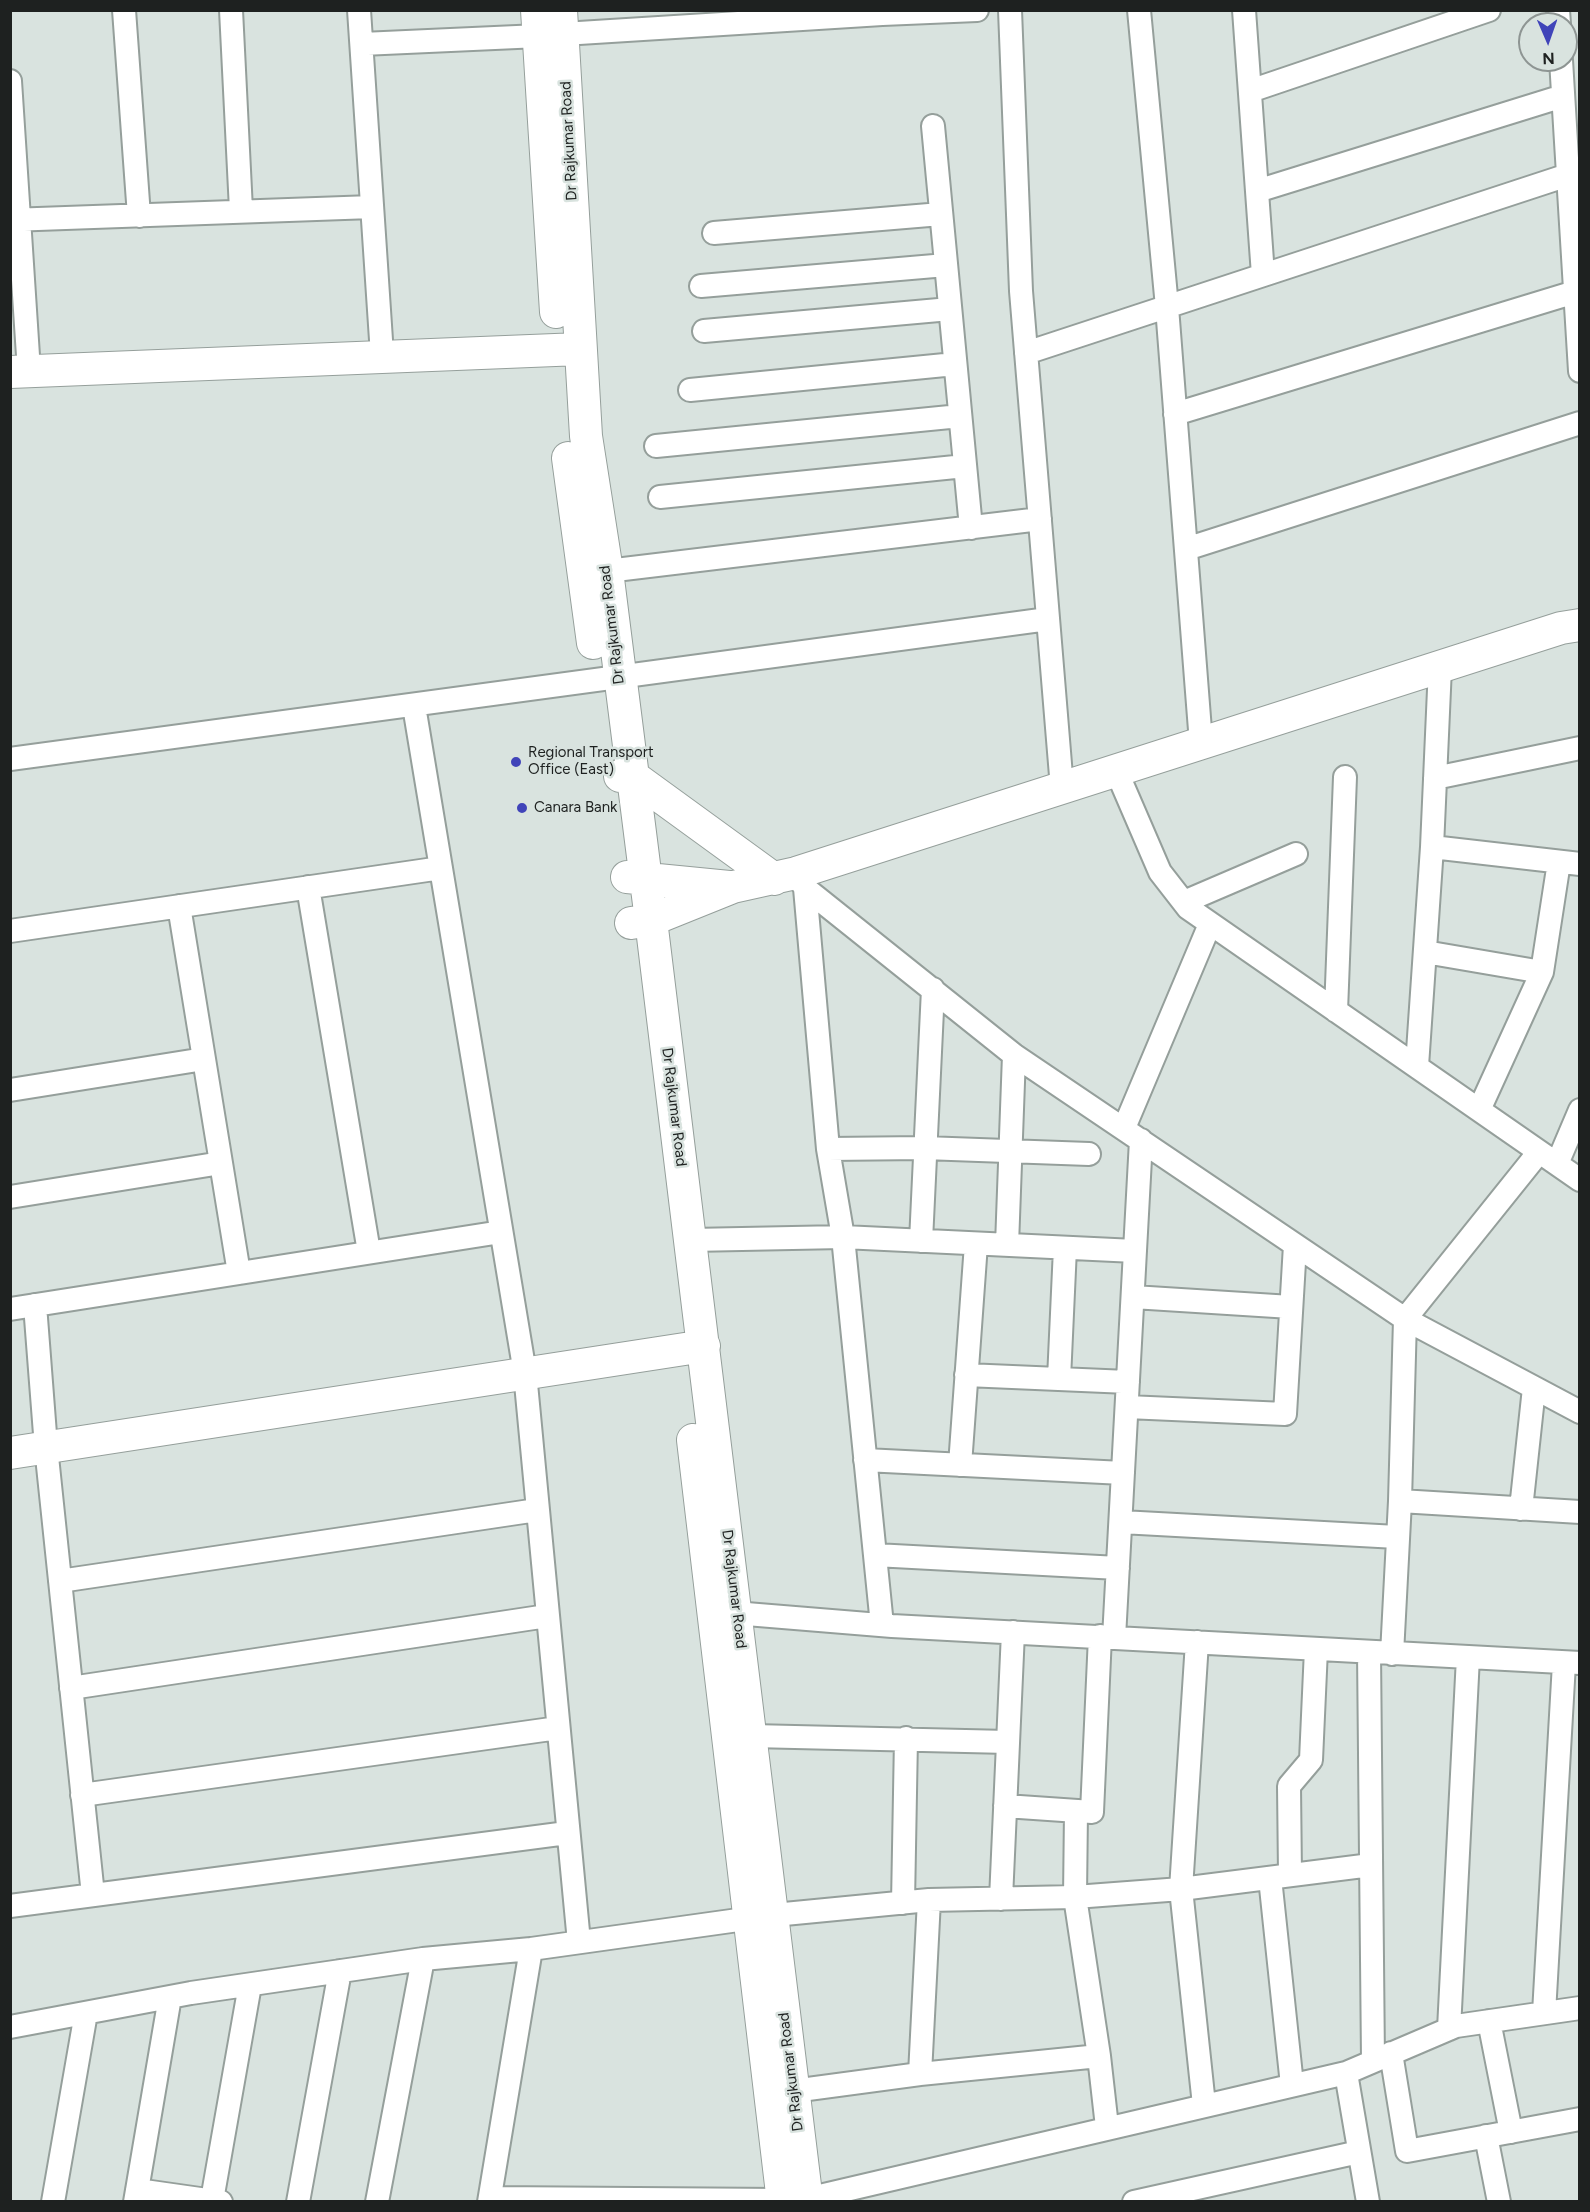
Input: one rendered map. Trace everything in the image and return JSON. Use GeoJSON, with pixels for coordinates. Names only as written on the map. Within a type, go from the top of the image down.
{"type":"FeatureCollection","features":[{"type":"Feature","properties":{"kind":"main road","name":"Dr Rajkumar Road"},"geometry":{"type":"LineString","coordinates":[[550,23],[570,349],[565,442],[608,678],[622,776],[795,2200]]}},
{"type":"Feature","properties":{"kind":"main road","name":"Dr Rajkumar Road"},"geometry":{"type":"LineString","coordinates":[[570,349],[586,436],[606,571],[608,678]]}},
{"type":"Feature","properties":{"kind":"main road"},"geometry":{"type":"LineString","coordinates":[[20,372],[382,355],[570,349]]}},
{"type":"Feature","properties":{"kind":"main road"},"geometry":{"type":"LineString","coordinates":[[635,878],[733,887],[791,880],[1116,770],[1580,625]]}},
{"type":"Feature","properties":{"kind":"main road"},"geometry":{"type":"LineString","coordinates":[[622,776],[791,880]]}},
{"type":"Feature","properties":{"kind":"main road"},"geometry":{"type":"LineString","coordinates":[[641,922],[733,887]]}},
{"type":"Feature","properties":{"kind":"main road","name":"Dr Rajkumar Road"},"geometry":{"type":"LineString","coordinates":[[641,922],[691,1240],[693,1347]]}},
{"type":"Feature","properties":{"kind":"main road"},"geometry":{"type":"LineString","coordinates":[[10,1453],[693,1347]]}},
{"type":"Feature","properties":{"kind":"main road","name":"Dr Rajkumar Road"},"geometry":{"type":"LineString","coordinates":[[725,1612],[752,1736],[762,1917],[793,2091],[795,2200]]}},
{"type":"Feature","properties":{"kind":"street"},"geometry":{"type":"LineString","coordinates":[[124,10],[139,216]]}},
{"type":"Feature","properties":{"kind":"street"},"geometry":{"type":"LineString","coordinates":[[231,10],[241,210]]}},
{"type":"Feature","properties":{"kind":"street"},"geometry":{"type":"LineString","coordinates":[[359,10],[382,355]]}},
{"type":"Feature","properties":{"kind":"street"},"geometry":{"type":"LineString","coordinates":[[362,44],[550,23],[977,10]]}},
{"type":"Feature","properties":{"kind":"street"},"geometry":{"type":"LineString","coordinates":[[1010,10],[1021,291],[1062,788]]}},
{"type":"Feature","properties":{"kind":"street"},"geometry":{"type":"LineString","coordinates":[[1139,10],[1167,307],[1201,743]]}},
{"type":"Feature","properties":{"kind":"street"},"geometry":{"type":"LineString","coordinates":[[1244,10],[1263,275]]}},
{"type":"Feature","properties":{"kind":"street"},"geometry":{"type":"LineString","coordinates":[[1250,91],[1489,10]]}},
{"type":"Feature","properties":{"kind":"street"},"geometry":{"type":"LineString","coordinates":[[1566,72],[1563,96],[1580,371]]}},
{"type":"Feature","properties":{"kind":"street"},"geometry":{"type":"LineString","coordinates":[[10,81],[20,372]]}},
{"type":"Feature","properties":{"kind":"street"},"geometry":{"type":"LineString","coordinates":[[1257,191],[1563,96]]}},
{"type":"Feature","properties":{"kind":"street"},"geometry":{"type":"LineString","coordinates":[[933,126],[971,528]]}},
{"type":"Feature","properties":{"kind":"street"},"geometry":{"type":"LineString","coordinates":[[1026,353],[1568,175]]}},
{"type":"Feature","properties":{"kind":"street"},"geometry":{"type":"LineString","coordinates":[[15,220],[372,207]]}},
{"type":"Feature","properties":{"kind":"street"},"geometry":{"type":"LineString","coordinates":[[714,233],[941,214]]}},
{"type":"Feature","properties":{"kind":"street"},"geometry":{"type":"LineString","coordinates":[[702,286],[946,266]]}},
{"type":"Feature","properties":{"kind":"street"},"geometry":{"type":"LineString","coordinates":[[1175,414],[1575,292]]}},
{"type":"Feature","properties":{"kind":"street"},"geometry":{"type":"LineString","coordinates":[[704,331],[950,309]]}},
{"type":"Feature","properties":{"kind":"street"},"geometry":{"type":"LineString","coordinates":[[690,390],[955,364]]}},
{"type":"Feature","properties":{"kind":"street"},"geometry":{"type":"LineString","coordinates":[[656,446],[960,416]]}},
{"type":"Feature","properties":{"kind":"street"},"geometry":{"type":"LineString","coordinates":[[1186,549],[1580,423]]}},
{"type":"Feature","properties":{"kind":"street"},"geometry":{"type":"LineString","coordinates":[[660,497],[964,466]]}},
{"type":"Feature","properties":{"kind":"street"},"geometry":{"type":"LineString","coordinates":[[606,571],[1040,519]]}},
{"type":"Feature","properties":{"kind":"street"},"geometry":{"type":"LineString","coordinates":[[10,759],[1048,619]]}},
{"type":"Feature","properties":{"kind":"street"},"geometry":{"type":"LineString","coordinates":[[1417,1066],[1432,847],[1440,667]]}},
{"type":"Feature","properties":{"kind":"street"},"geometry":{"type":"LineString","coordinates":[[414,706],[525,1373],[579,1942]]}},
{"type":"Feature","properties":{"kind":"street"},"geometry":{"type":"LineString","coordinates":[[1435,778],[1580,748]]}},
{"type":"Feature","properties":{"kind":"street"},"geometry":{"type":"LineString","coordinates":[[1116,770],[1160,872],[1184,902],[1210,924],[1580,1180]]}},
{"type":"Feature","properties":{"kind":"street"},"geometry":{"type":"LineString","coordinates":[[1336,1011],[1345,777]]}},
{"type":"Feature","properties":{"kind":"street"},"geometry":{"type":"LineString","coordinates":[[1432,847],[1570,863],[1542,972],[1479,1110]]}},
{"type":"Feature","properties":{"kind":"street"},"geometry":{"type":"LineString","coordinates":[[1184,902],[1296,854]]}},
{"type":"Feature","properties":{"kind":"street"},"geometry":{"type":"LineString","coordinates":[[10,931],[441,868]]}},
{"type":"Feature","properties":{"kind":"street"},"geometry":{"type":"LineString","coordinates":[[791,880],[933,989],[1014,1055],[1295,1245],[1406,1319],[1580,1412]]}},
{"type":"Feature","properties":{"kind":"street"},"geometry":{"type":"LineString","coordinates":[[791,880],[828,1149],[843,1237],[882,1625]]}},
{"type":"Feature","properties":{"kind":"street"},"geometry":{"type":"LineString","coordinates":[[308,887],[369,1252]]}},
{"type":"Feature","properties":{"kind":"street"},"geometry":{"type":"LineString","coordinates":[[179,906],[239,1273]]}},
{"type":"Feature","properties":{"kind":"street"},"geometry":{"type":"LineString","coordinates":[[1005,1806],[1092,1812],[1107,1637],[1118,1568],[1121,1522],[1135,1251],[1132,1134],[1210,924]]}},
{"type":"Feature","properties":{"kind":"street"},"geometry":{"type":"LineString","coordinates":[[1425,952],[1542,972]]}},
{"type":"Feature","properties":{"kind":"street"},"geometry":{"type":"LineString","coordinates":[[921,1241],[933,989]]}},
{"type":"Feature","properties":{"kind":"street"},"geometry":{"type":"LineString","coordinates":[[1007,1245],[1014,1055]]}},
{"type":"Feature","properties":{"kind":"street"},"geometry":{"type":"LineString","coordinates":[[10,1090],[204,1059]]}},
{"type":"Feature","properties":{"kind":"street"},"geometry":{"type":"LineString","coordinates":[[1392,1654],[1406,1319],[1548,1158],[1580,1110]]}},
{"type":"Feature","properties":{"kind":"street"},"geometry":{"type":"LineString","coordinates":[[828,1149],[924,1148],[1089,1154]]}},
{"type":"Feature","properties":{"kind":"street"},"geometry":{"type":"LineString","coordinates":[[10,1197],[221,1163]]}},
{"type":"Feature","properties":{"kind":"street"},"geometry":{"type":"LineString","coordinates":[[10,1309],[501,1232]]}},
{"type":"Feature","properties":{"kind":"street"},"geometry":{"type":"LineString","coordinates":[[691,1240],[843,1237],[1135,1251]]}},
{"type":"Feature","properties":{"kind":"street"},"geometry":{"type":"LineString","coordinates":[[960,1465],[976,1244]]}},
{"type":"Feature","properties":{"kind":"street"},"geometry":{"type":"LineString","coordinates":[[1126,1407],[1285,1414],[1295,1245]]}},
{"type":"Feature","properties":{"kind":"street"},"geometry":{"type":"LineString","coordinates":[[1059,1378],[1065,1248]]}},
{"type":"Feature","properties":{"kind":"street"},"geometry":{"type":"LineString","coordinates":[[1133,1298],[1291,1307]]}},
{"type":"Feature","properties":{"kind":"street"},"geometry":{"type":"LineString","coordinates":[[35,1305],[46,1447],[93,1896]]}},
{"type":"Feature","properties":{"kind":"street"},"geometry":{"type":"LineString","coordinates":[[966,1375],[1128,1382]]}},
{"type":"Feature","properties":{"kind":"street"},"geometry":{"type":"LineString","coordinates":[[1521,1509],[1534,1388]]}},
{"type":"Feature","properties":{"kind":"street"},"geometry":{"type":"LineString","coordinates":[[865,1460],[1123,1473]]}},
{"type":"Feature","properties":{"kind":"street"},"geometry":{"type":"LineString","coordinates":[[1400,1501],[1580,1512]]}},
{"type":"Feature","properties":{"kind":"street"},"geometry":{"type":"LineString","coordinates":[[60,1581],[537,1510]]}},
{"type":"Feature","properties":{"kind":"street"},"geometry":{"type":"LineString","coordinates":[[1121,1522],[1397,1537]]}},
{"type":"Feature","properties":{"kind":"street"},"geometry":{"type":"LineString","coordinates":[[875,1555],[1118,1568]]}},
{"type":"Feature","properties":{"kind":"street"},"geometry":{"type":"LineString","coordinates":[[725,1612],[882,1625],[1572,1663],[1544,2013]]}},
{"type":"Feature","properties":{"kind":"street"},"geometry":{"type":"LineString","coordinates":[[71,1688],[547,1616]]}},
{"type":"Feature","properties":{"kind":"street"},"geometry":{"type":"LineString","coordinates":[[1001,1899],[1013,1632]]}},
{"type":"Feature","properties":{"kind":"street"},"geometry":{"type":"LineString","coordinates":[[1197,1642],[1181,1889],[1204,2105]]}},
{"type":"Feature","properties":{"kind":"street"},"geometry":{"type":"LineString","coordinates":[[1292,2085],[1280,1876],[1289,1786],[1311,1760],[1316,1649]]}},
{"type":"Feature","properties":{"kind":"street"},"geometry":{"type":"LineString","coordinates":[[1369,1652],[1371,1865],[1382,2057],[1407,2151],[1580,2119]]}},
{"type":"Feature","properties":{"kind":"street"},"geometry":{"type":"LineString","coordinates":[[1449,2029],[1468,1657]]}},
{"type":"Feature","properties":{"kind":"street"},"geometry":{"type":"LineString","coordinates":[[82,1795],[558,1728]]}},
{"type":"Feature","properties":{"kind":"street"},"geometry":{"type":"LineString","coordinates":[[752,1736],[1008,1742]]}},
{"type":"Feature","properties":{"kind":"street"},"geometry":{"type":"LineString","coordinates":[[903,1903],[906,1738]]}},
{"type":"Feature","properties":{"kind":"street"},"geometry":{"type":"LineString","coordinates":[[1076,1810],[1075,1897],[1099,2056],[1107,2127]]}},
{"type":"Feature","properties":{"kind":"street"},"geometry":{"type":"LineString","coordinates":[[10,1906],[567,1833]]}},
{"type":"Feature","properties":{"kind":"street"},"geometry":{"type":"LineString","coordinates":[[10,2027],[170,1997],[340,1971],[762,1917],[929,1900],[1075,1897],[1181,1889],[1371,1865]]}},
{"type":"Feature","properties":{"kind":"street"},"geometry":{"type":"LineString","coordinates":[[920,2073],[929,1900]]}},
{"type":"Feature","properties":{"kind":"street"},"geometry":{"type":"LineString","coordinates":[[531,1948],[489,2200],[795,2200],[1346,2073],[1449,2029],[1580,2008]]}},
{"type":"Feature","properties":{"kind":"street"},"geometry":{"type":"LineString","coordinates":[[377,2202],[423,1959]]}},
{"type":"Feature","properties":{"kind":"street"},"geometry":{"type":"LineString","coordinates":[[298,2202],[340,1971]]}},
{"type":"Feature","properties":{"kind":"street"},"geometry":{"type":"LineString","coordinates":[[170,1997],[136,2196],[216,2201],[250,1985]]}},
{"type":"Feature","properties":{"kind":"street"},"geometry":{"type":"LineString","coordinates":[[53,2202],[86,2013]]}},
{"type":"Feature","properties":{"kind":"street"},"geometry":{"type":"LineString","coordinates":[[1489,2021],[1511,2132]]}},
{"type":"Feature","properties":{"kind":"street"},"geometry":{"type":"LineString","coordinates":[[793,2091],[920,2073],[1099,2056]]}},
{"type":"Feature","properties":{"kind":"street"},"geometry":{"type":"LineString","coordinates":[[1346,2073],[1368,2202]]}},
{"type":"Feature","properties":{"kind":"street"},"geometry":{"type":"LineString","coordinates":[[1486,2136],[1499,2202]]}},
{"type":"Feature","properties":{"kind":"street"},"geometry":{"type":"LineString","coordinates":[[1134,2202],[1359,2152]]}},
{"type":"Feature","properties":{"kind":"place","name":"Regional Transport Office (East)"},"geometry":{"type":"Point","coordinates":[516,762]}},
{"type":"Feature","properties":{"kind":"place","name":"Canara Bank"},"geometry":{"type":"Point","coordinates":[522,808]}}]}
